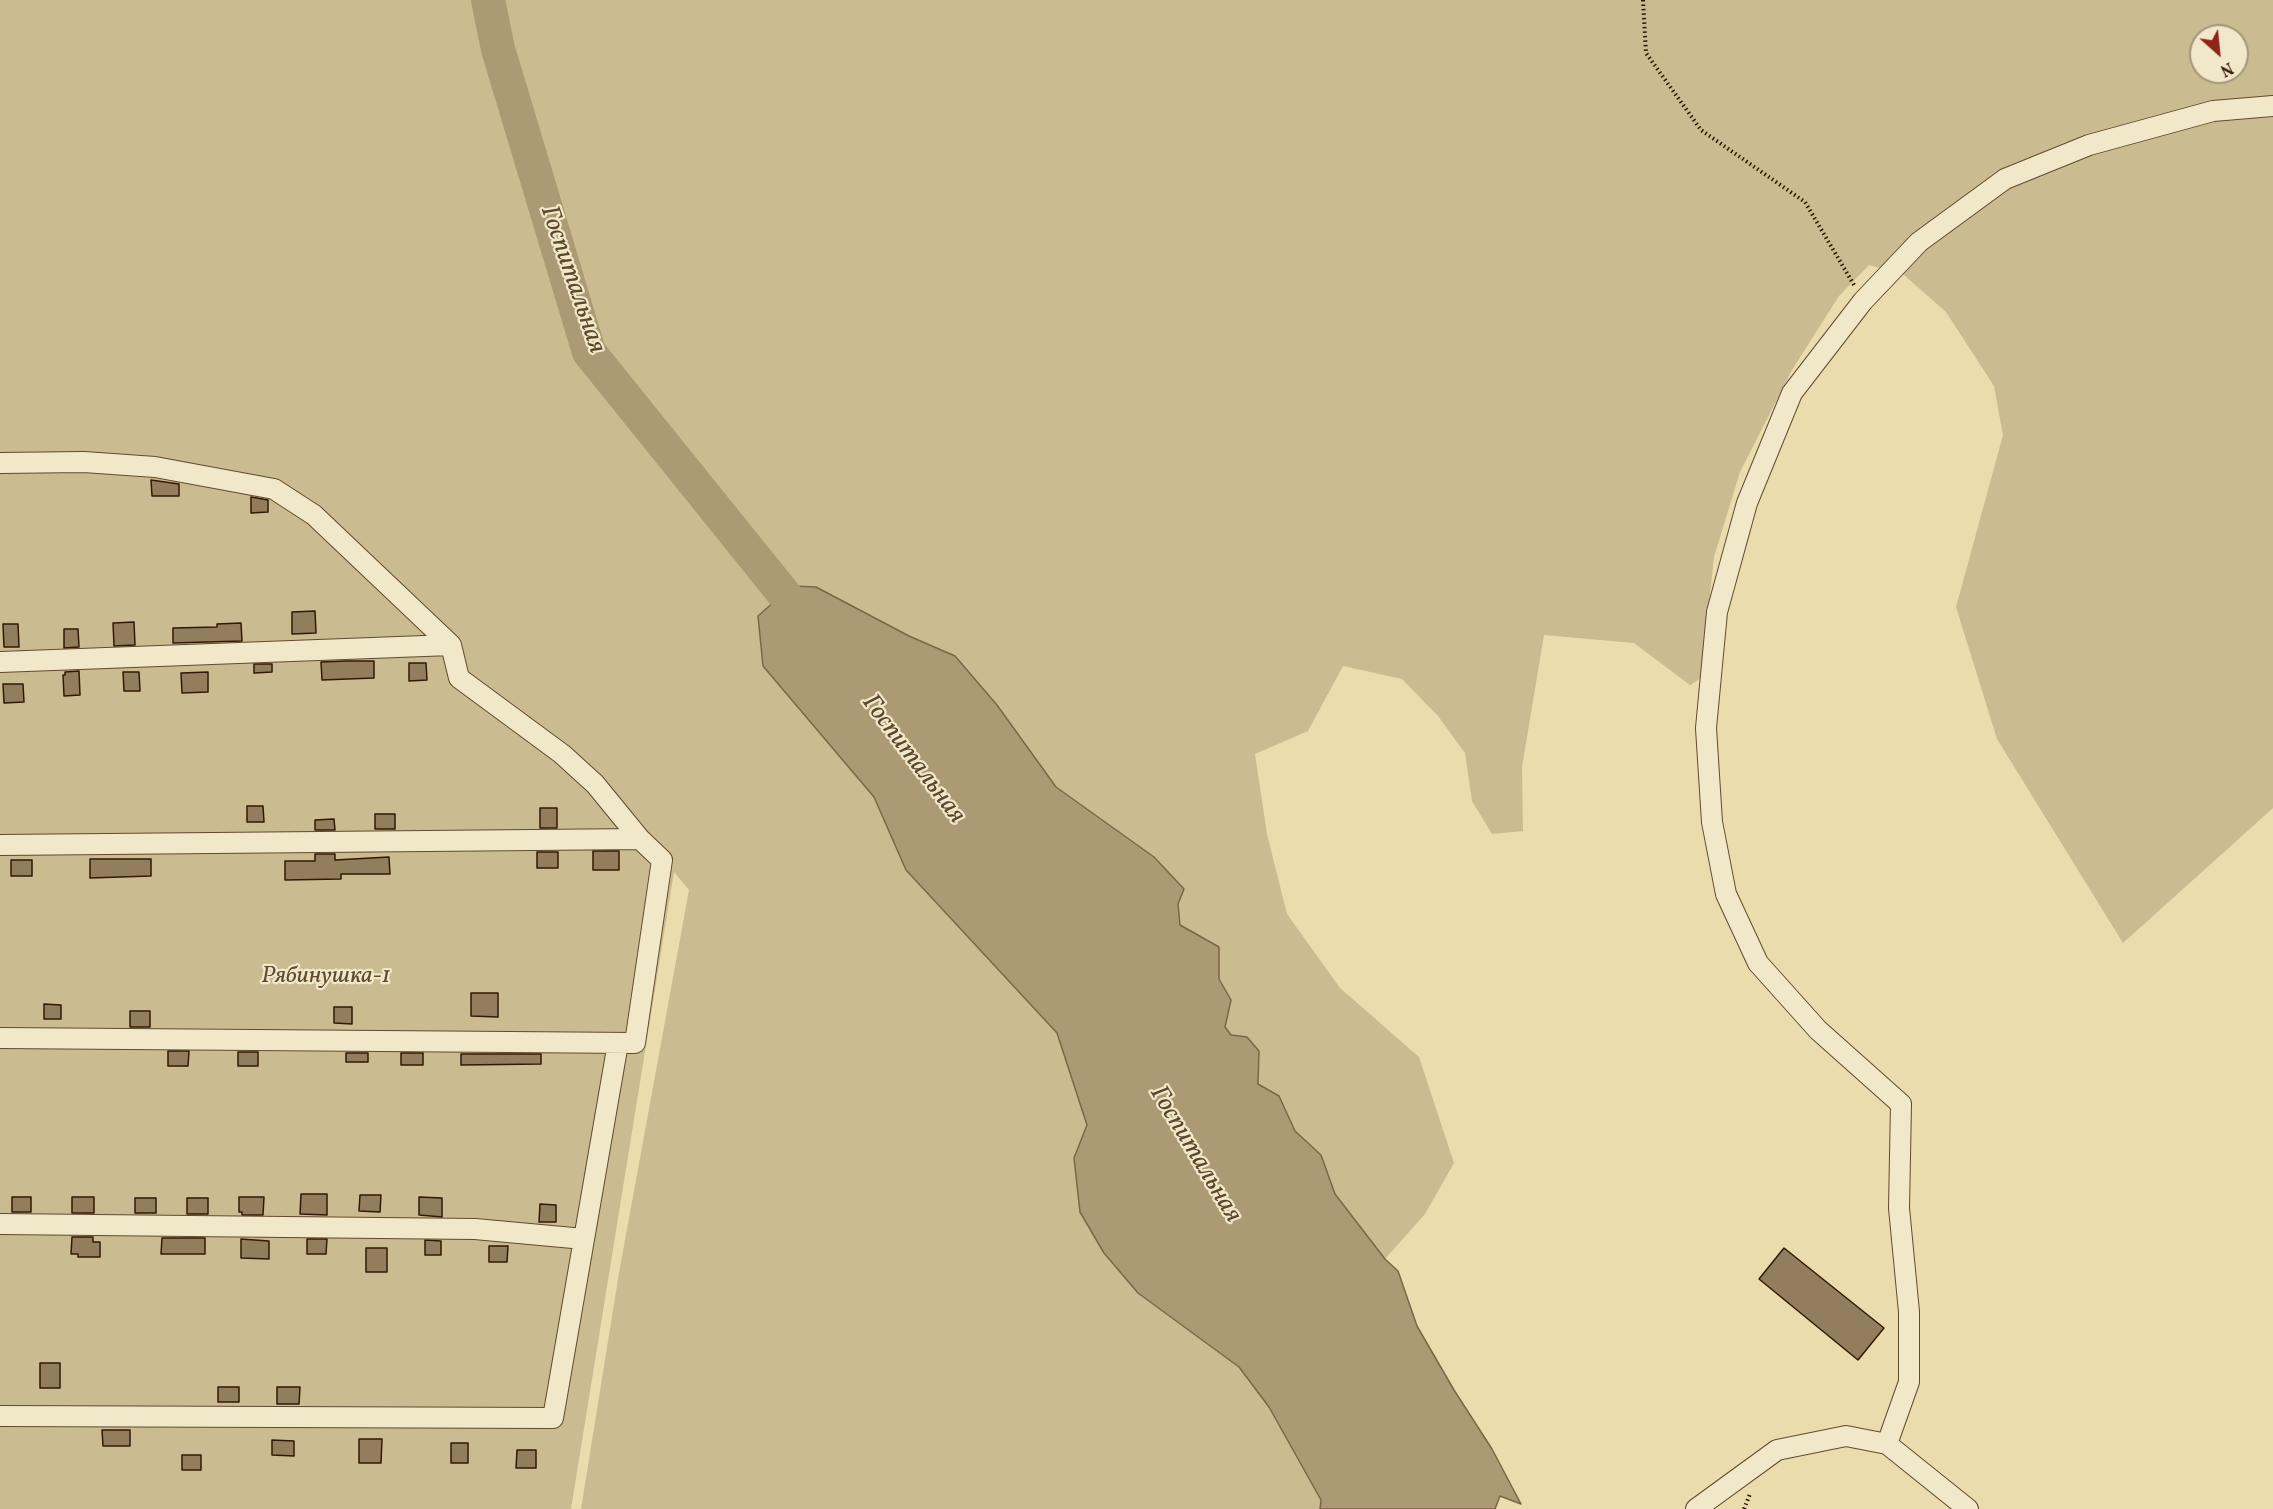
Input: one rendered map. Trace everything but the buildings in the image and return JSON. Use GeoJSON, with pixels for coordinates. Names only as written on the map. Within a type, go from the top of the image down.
{"type":"FeatureCollection","features":[{"type":"Feature","properties":{"kind":"street"},"geometry":{"type":"LineString","coordinates":[[1887,1444],[1909,1382],[1909,1312],[1899,1208],[1900,1104],[1818,1030],[1758,963],[1726,894],[1712,822],[1706,728],[1717,612],[1747,503],[1792,393],[1863,301],[1918,242],[2005,179],[2089,145],[2212,111],[2273,106]]}},
{"type":"Feature","properties":{"kind":"street"},"geometry":{"type":"LineString","coordinates":[[0,463],[84,462],[155,467],[274,489],[314,515],[450,645],[459,678],[579,769],[595,784],[640,839],[662,861],[635,1043],[0,1038]]}},
{"type":"Feature","properties":{"kind":"street"},"geometry":{"type":"LineString","coordinates":[[0,662],[450,645]]}},
{"type":"Feature","properties":{"kind":"street"},"geometry":{"type":"LineString","coordinates":[[0,845],[640,839]]}},
{"type":"Feature","properties":{"kind":"street"},"geometry":{"type":"LineString","coordinates":[[0,1416],[554,1418],[618,1043]]}},
{"type":"Feature","properties":{"kind":"street"},"geometry":{"type":"LineString","coordinates":[[0,1224],[475,1229],[584,1239]]}},
{"type":"Feature","properties":{"kind":"street"},"geometry":{"type":"LineString","coordinates":[[1696,1509],[1777,1450],[1846,1436],[1887,1444],[1968,1509]]}},
{"type":"Feature","properties":{"kind":"path"},"geometry":{"type":"LineString","coordinates":[[1643,0],[1646,53],[1701,130],[1805,202],[1863,301]]}},
{"type":"Feature","properties":{"kind":"green space","name":"Рябинушка-1"},"geometry":{"type":"Polygon","coordinates":[[[0,0],[2273,0],[2273,808],[2123,943],[1997,739],[1956,607],[2003,435],[1994,386],[1946,312],[1904,275],[1869,265],[1839,296],[1792,370],[1740,472],[1714,557],[1701,678],[1690,685],[1634,643],[1544,635],[1522,767],[1523,831],[1492,834],[1472,801],[1465,753],[1438,716],[1402,679],[1343,666],[1308,731],[1255,754],[1267,834],[1287,914],[1340,988],[1419,1057],[1454,1163],[1425,1214],[1385,1259],[1335,1194],[1321,1155],[1295,1131],[1279,1096],[1258,1084],[1225,1027],[1231,1000],[1219,979],[1219,947],[1180,925],[1178,904],[1154,857],[1056,787],[997,705],[955,656],[909,636],[816,587],[763,666],[874,797],[906,870],[1057,1033],[1087,1125],[1074,1158],[1138,1293],[1239,1367],[1270,1407],[1321,1500],[1320,1509],[581,1509],[619,1273],[689,890],[674,872],[571,1509],[0,1509],[0,0]]]}},
{"type":"Feature","properties":{"kind":"water"},"geometry":{"type":"Polygon","coordinates":[[[792,586],[816,587],[909,636],[955,656],[997,705],[1056,787],[1154,857],[1184,889],[1178,904],[1180,925],[1219,947],[1219,979],[1231,1000],[1225,1027],[1231,1035],[1247,1037],[1259,1051],[1258,1084],[1279,1096],[1295,1131],[1321,1155],[1335,1194],[1385,1259],[1398,1271],[1417,1326],[1492,1449],[1521,1504],[1500,1496],[1495,1509],[1320,1509],[1321,1500],[1269,1407],[1239,1367],[1138,1293],[1104,1253],[1080,1212],[1074,1158],[1087,1125],[1057,1033],[906,870],[874,797],[763,666],[758,616],[792,586]]]}},
{"type":"Feature","properties":{"kind":"waterway","name":"Госпитальная"},"geometry":{"type":"LineString","coordinates":[[488,0],[498,49],[589,352],[813,630]]}}]}
